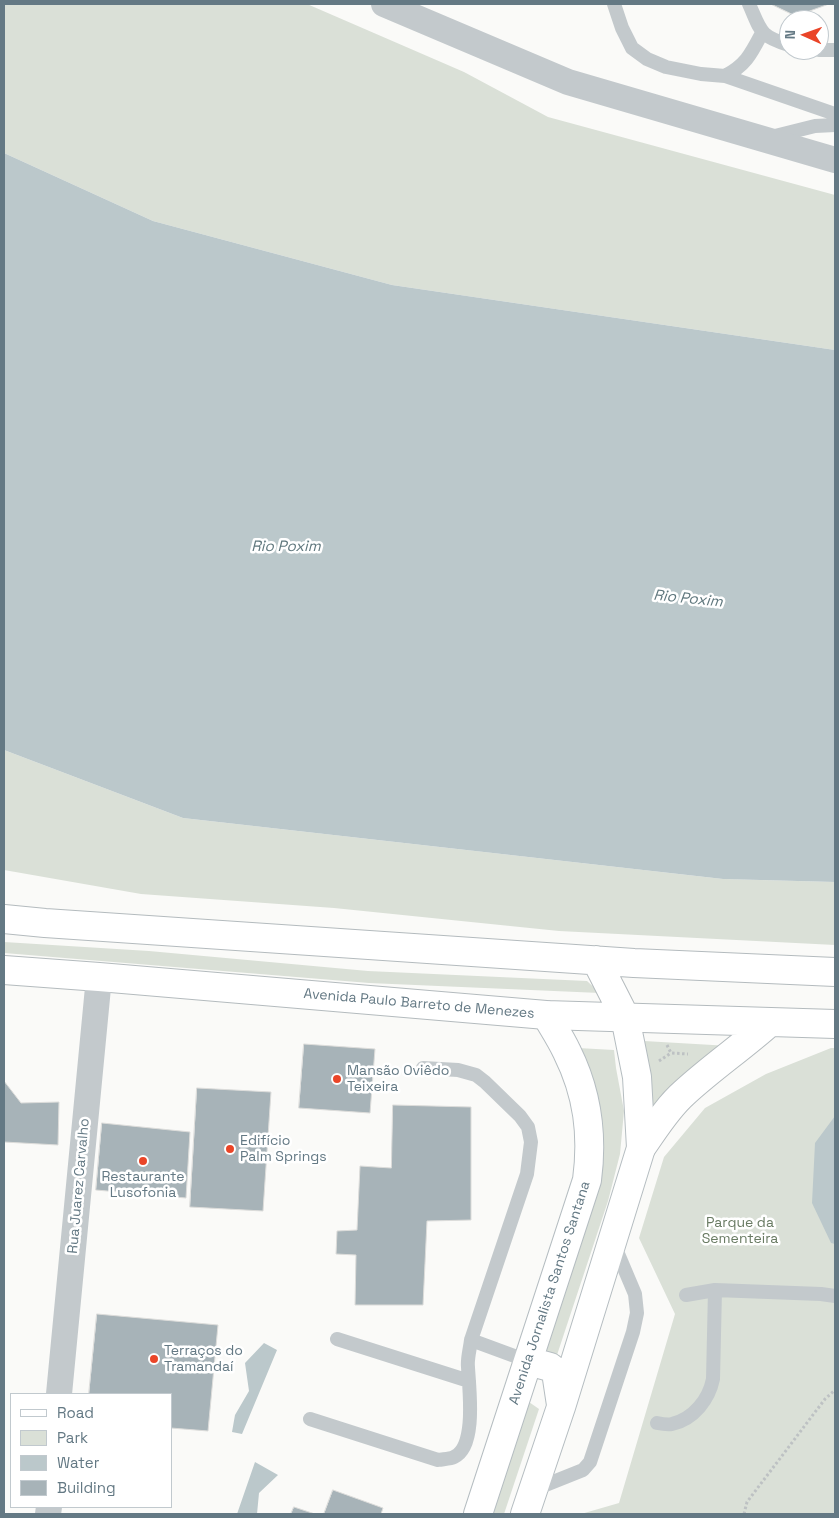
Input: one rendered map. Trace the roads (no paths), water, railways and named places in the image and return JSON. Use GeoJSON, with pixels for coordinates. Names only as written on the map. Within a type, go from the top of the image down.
{"type":"FeatureCollection","features":[{"type":"Feature","properties":{"kind":"main road"},"geometry":{"type":"LineString","coordinates":[[4,919],[596,960],[835,972]]}},
{"type":"Feature","properties":{"kind":"main road"},"geometry":{"type":"LineString","coordinates":[[596,960],[624,1017],[637,1076],[641,1148]]}},
{"type":"Feature","properties":{"kind":"main road","name":"Avenida Paulo Barreto de Menezes"},"geometry":{"type":"LineString","coordinates":[[4,970],[546,1015],[835,1024]]}},
{"type":"Feature","properties":{"kind":"main road","name":"Avenida Jornalista Santos Santana"},"geometry":{"type":"LineString","coordinates":[[478,1514],[587,1180],[590,1138],[585,1101],[568,1052],[546,1015]]}},
{"type":"Feature","properties":{"kind":"main road"},"geometry":{"type":"LineString","coordinates":[[529,1502],[561,1406],[641,1148],[661,1118],[683,1094],[770,1022]]}},
{"type":"Feature","properties":{"kind":"main road"},"geometry":{"type":"LineString","coordinates":[[528,1361],[550,1367],[556,1372],[561,1406]]}},
{"type":"Feature","properties":{"kind":"street"},"geometry":{"type":"LineString","coordinates":[[384,4],[568,82],[835,160]]}},
{"type":"Feature","properties":{"kind":"street","name":"Rua Juarez Carvalho"},"geometry":{"type":"LineString","coordinates":[[59,1393],[99,977]]}},
{"type":"Feature","properties":{"kind":"lane"},"geometry":{"type":"LineString","coordinates":[[614,4],[622,28],[632,48],[647,59],[666,67],[701,74],[725,76],[835,114]]}},
{"type":"Feature","properties":{"kind":"lane"},"geometry":{"type":"LineString","coordinates":[[750,4],[762,33],[779,42]]}},
{"type":"Feature","properties":{"kind":"lane"},"geometry":{"type":"LineString","coordinates":[[725,76],[739,69],[750,56],[762,33]]}},
{"type":"Feature","properties":{"kind":"lane"},"geometry":{"type":"LineString","coordinates":[[762,139],[814,126],[835,125]]}},
{"type":"Feature","properties":{"kind":"lane"},"geometry":{"type":"LineString","coordinates":[[310,1419],[438,1460],[454,1457],[462,1450],[469,1428],[468,1366],[471,1340],[527,1174],[531,1142],[528,1127],[520,1116],[485,1082],[476,1076],[458,1070],[423,1068]]}},
{"type":"Feature","properties":{"kind":"lane"},"geometry":{"type":"LineString","coordinates":[[529,1502],[583,1470],[590,1462],[633,1332],[637,1313],[635,1294],[612,1240]]}},
{"type":"Feature","properties":{"kind":"lane"},"geometry":{"type":"LineString","coordinates":[[656,1423],[671,1424],[682,1421],[706,1401],[713,1379],[715,1290]]}},
{"type":"Feature","properties":{"kind":"lane"},"geometry":{"type":"LineString","coordinates":[[686,1295],[715,1290],[835,1296]]}},
{"type":"Feature","properties":{"kind":"lane"},"geometry":{"type":"LineString","coordinates":[[337,1339],[469,1381]]}},
{"type":"Feature","properties":{"kind":"lane"},"geometry":{"type":"LineString","coordinates":[[471,1340],[528,1361]]}},
{"type":"Feature","properties":{"kind":"water","name":"Rio Poxim"},"geometry":{"type":"Polygon","coordinates":[[[4,153],[153,221],[392,285],[835,350],[835,882],[723,879],[183,818],[4,750],[4,153]]]}},
{"type":"Feature","properties":{"kind":"water"},"geometry":{"type":"Polygon","coordinates":[[[835,1116],[835,1244],[831,1243],[812,1203],[815,1143],[835,1116]]]}},
{"type":"Feature","properties":{"kind":"water"},"geometry":{"type":"Polygon","coordinates":[[[264,1343],[277,1350],[242,1434],[232,1432],[235,1415],[249,1391],[245,1363],[264,1343]]]}},
{"type":"Feature","properties":{"kind":"water"},"geometry":{"type":"Polygon","coordinates":[[[255,1462],[278,1475],[259,1493],[257,1514],[237,1514],[255,1462]]]}},
{"type":"Feature","properties":{"kind":"place","name":"Mansão Oviêdo Teixeira"},"geometry":{"type":"Point","coordinates":[337,1079]}},
{"type":"Feature","properties":{"kind":"place","name":"Edifício Palm Springs"},"geometry":{"type":"Point","coordinates":[230,1149]}},
{"type":"Feature","properties":{"kind":"place","name":"Restaurante Lusofonia"},"geometry":{"type":"Point","coordinates":[143,1161]}},
{"type":"Feature","properties":{"kind":"place","name":"Terraços do Tramandaí"},"geometry":{"type":"Point","coordinates":[154,1359]}},
{"type":"Feature","properties":{"kind":"park label","name":"Parque da Sementeira"},"geometry":{"type":"Point","coordinates":[740,1232]}}]}
